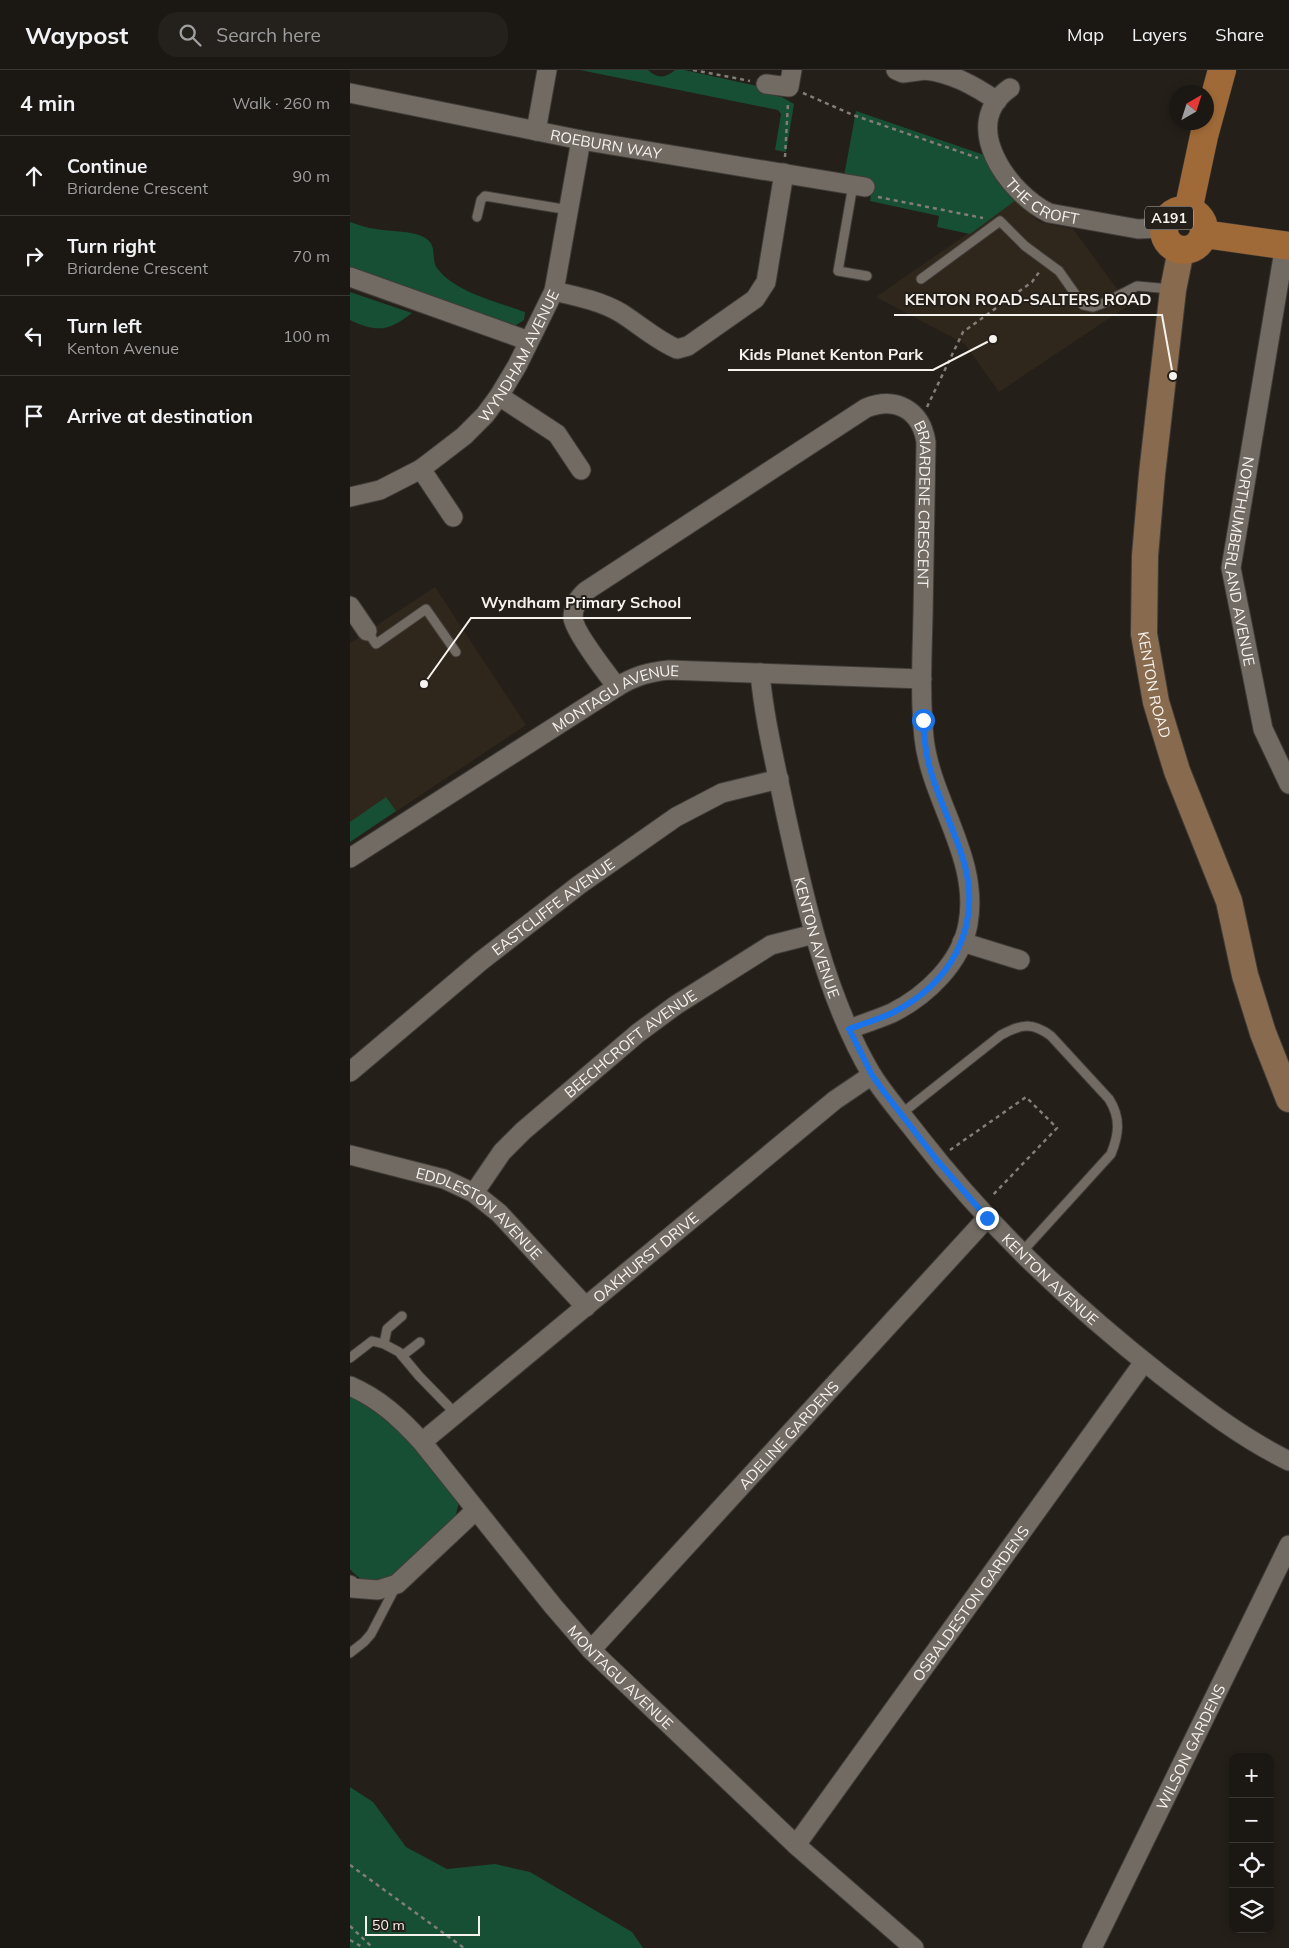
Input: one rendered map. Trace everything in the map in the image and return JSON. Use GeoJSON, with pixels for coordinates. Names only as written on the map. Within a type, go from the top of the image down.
{"type":"FeatureCollection","features":[{"type":"Feature","properties":{"kind":"main road","name":"A191"},"geometry":{"type":"LineString","coordinates":[[1188,212],[1204,136],[1222,70]]}},
{"type":"Feature","properties":{"kind":"main road","name":"A191"},"geometry":{"type":"LineString","coordinates":[[1183,210],[1194,213],[1202,221],[1204,234],[1200,243],[1191,250],[1180,250],[1170,244],[1164,234],[1165,228],[1166,223],[1173,214],[1183,210]]}},
{"type":"Feature","properties":{"kind":"main road","name":"A191"},"geometry":{"type":"LineString","coordinates":[[1204,234],[1287,246]]}},
{"type":"Feature","properties":{"kind":"street"},"geometry":{"type":"LineString","coordinates":[[536,131],[547,70]]}},
{"type":"Feature","properties":{"kind":"street","name":"THE CROFT"},"geometry":{"type":"LineString","coordinates":[[896,70],[903,73],[925,70],[938,72],[976,87],[1003,94],[993,106],[987,128],[989,141],[999,165],[1018,190],[1036,207],[1049,213],[1138,230],[1165,228]]}},
{"type":"Feature","properties":{"kind":"street"},"geometry":{"type":"LineString","coordinates":[[766,84],[791,78]]}},
{"type":"Feature","properties":{"kind":"street","name":"ROEBURN WAY"},"geometry":{"type":"LineString","coordinates":[[350,94],[581,140],[859,186]]}},
{"type":"Feature","properties":{"kind":"street","name":"WYNDHAM AVENUE"},"geometry":{"type":"LineString","coordinates":[[350,497],[380,490],[421,469],[464,436],[485,415],[499,396],[517,366],[554,291],[581,140]]}},
{"type":"Feature","properties":{"kind":"street"},"geometry":{"type":"LineString","coordinates":[[554,291],[581,297],[619,312],[662,342],[677,349],[688,346],[755,299],[766,282],[784,173]]}},
{"type":"Feature","properties":{"kind":"street","name":"NORTHUMBERLAND AVENUE"},"geometry":{"type":"LineString","coordinates":[[1287,246],[1231,568],[1263,729],[1289,784]]}},
{"type":"Feature","properties":{"kind":"street","name":"KENTON ROAD"},"geometry":{"type":"LineString","coordinates":[[1180,250],[1173,290],[1152,474],[1145,556],[1144,634],[1156,702],[1174,762],[1229,901],[1245,975],[1263,1033],[1289,1099]]}},
{"type":"Feature","properties":{"kind":"street"},"geometry":{"type":"LineString","coordinates":[[350,277],[529,341]]}},
{"type":"Feature","properties":{"kind":"street"},"geometry":{"type":"LineString","coordinates":[[499,396],[557,434],[581,470]]}},
{"type":"Feature","properties":{"kind":"street","name":"BRIARDENE CRESCENT"},"geometry":{"type":"LineString","coordinates":[[616,687],[574,625],[576,604],[586,591],[866,408],[882,403],[899,406],[913,414],[920,423],[926,442],[922,679],[924,739],[928,762],[965,865],[969,886],[968,924],[962,942],[948,968],[925,991],[892,1013],[849,1029]]}},
{"type":"Feature","properties":{"kind":"street"},"geometry":{"type":"LineString","coordinates":[[421,469],[453,517]]}},
{"type":"Feature","properties":{"kind":"street"},"geometry":{"type":"LineString","coordinates":[[350,606],[367,631]]}},
{"type":"Feature","properties":{"kind":"street","name":"MONTAGU AVENUE"},"geometry":{"type":"LineString","coordinates":[[350,858],[616,687],[638,675],[669,670],[922,679]]}},
{"type":"Feature","properties":{"kind":"street","name":"KENTON AVENUE"},"geometry":{"type":"LineString","coordinates":[[760,673],[778,779],[814,934],[849,1029],[872,1075],[936,1159],[1020,1254],[1144,1362],[1227,1425],[1289,1461]]}},
{"type":"Feature","properties":{"kind":"street","name":"EASTCLIFFE AVENUE"},"geometry":{"type":"LineString","coordinates":[[350,1072],[496,949],[578,885],[676,817],[722,794],[778,779]]}},
{"type":"Feature","properties":{"kind":"street","name":"BEECHCROFT AVENUE"},"geometry":{"type":"LineString","coordinates":[[474,1194],[502,1152],[523,1131],[638,1033],[676,1005],[771,945],[814,934]]}},
{"type":"Feature","properties":{"kind":"street"},"geometry":{"type":"LineString","coordinates":[[962,942],[1020,960]]}},
{"type":"Feature","properties":{"kind":"street","name":"OAKHURST DRIVE"},"geometry":{"type":"LineString","coordinates":[[422,1442],[835,1100],[872,1075]]}},
{"type":"Feature","properties":{"kind":"street","name":"EDDLESTON AVENUE"},"geometry":{"type":"LineString","coordinates":[[350,1155],[444,1179],[474,1194],[500,1213],[586,1307]]}},
{"type":"Feature","properties":{"kind":"street","name":"ADELINE GARDENS"},"geometry":{"type":"LineString","coordinates":[[592,1650],[983,1213]]}},
{"type":"Feature","properties":{"kind":"street","name":"OSBALDESTON GARDENS"},"geometry":{"type":"LineString","coordinates":[[796,1845],[1144,1362]]}},
{"type":"Feature","properties":{"kind":"street","name":"MONTAGU AVENUE"},"geometry":{"type":"LineString","coordinates":[[350,1386],[387,1407],[422,1442],[554,1606],[592,1650],[796,1845],[914,1948]]}},
{"type":"Feature","properties":{"kind":"street"},"geometry":{"type":"LineString","coordinates":[[350,1585],[352,1588],[378,1590],[397,1584],[476,1510]]}},
{"type":"Feature","properties":{"kind":"street","name":"WILSON GARDENS"},"geometry":{"type":"LineString","coordinates":[[1092,1948],[1289,1545]]}},
{"type":"Feature","properties":{"kind":"lane"},"geometry":{"type":"LineString","coordinates":[[859,186],[838,271],[867,276]]}},
{"type":"Feature","properties":{"kind":"lane"},"geometry":{"type":"LineString","coordinates":[[477,217],[480,200],[485,196],[569,210]]}},
{"type":"Feature","properties":{"kind":"lane"},"geometry":{"type":"LineString","coordinates":[[920,279],[1000,221],[1025,246],[1059,271],[1083,305],[1093,307],[1137,286],[1173,290]]}},
{"type":"Feature","properties":{"kind":"lane"},"geometry":{"type":"LineString","coordinates":[[367,631],[376,644],[426,609],[456,652]]}},
{"type":"Feature","properties":{"kind":"lane"},"geometry":{"type":"LineString","coordinates":[[901,1114],[1001,1035],[1013,1028],[1024,1025],[1041,1029],[1051,1036],[1109,1099],[1116,1109],[1119,1128],[1111,1154],[1020,1254]]}},
{"type":"Feature","properties":{"kind":"lane"},"geometry":{"type":"LineString","coordinates":[[384,1344],[387,1330],[402,1316]]}},
{"type":"Feature","properties":{"kind":"lane"},"geometry":{"type":"LineString","coordinates":[[350,1358],[372,1342],[384,1344],[399,1352],[456,1414]]}},
{"type":"Feature","properties":{"kind":"lane"},"geometry":{"type":"LineString","coordinates":[[402,1356],[420,1342]]}},
{"type":"Feature","properties":{"kind":"lane"},"geometry":{"type":"LineString","coordinates":[[350,1653],[371,1634],[397,1584]]}},
{"type":"Feature","properties":{"kind":"path"},"geometry":{"type":"LineString","coordinates":[[693,70],[766,84]]}},
{"type":"Feature","properties":{"kind":"path"},"geometry":{"type":"LineString","coordinates":[[784,173],[791,78],[853,115],[999,165]]}},
{"type":"Feature","properties":{"kind":"path"},"geometry":{"type":"LineString","coordinates":[[859,186],[864,194],[1000,221]]}},
{"type":"Feature","properties":{"kind":"path"},"geometry":{"type":"LineString","coordinates":[[920,423],[963,332],[1032,282],[1046,262]]}},
{"type":"Feature","properties":{"kind":"path"},"geometry":{"type":"LineString","coordinates":[[936,1159],[1026,1097],[1057,1128],[983,1213]]}},
{"type":"Feature","properties":{"kind":"path"},"geometry":{"type":"LineString","coordinates":[[350,1865],[464,1948]]}},
{"type":"Feature","properties":{"kind":"path"},"geometry":{"type":"LineString","coordinates":[[350,1926],[373,1948]]}},
{"type":"Feature","properties":{"kind":"path"},"geometry":{"type":"LineString","coordinates":[[350,1940],[364,1948]]}},
{"type":"Feature","properties":{"kind":"shaded area"},"geometry":{"type":"Polygon","coordinates":[[[1016,200],[1039,222],[1073,229],[1129,305],[999,392],[965,344],[876,297],[1016,200]]]}},
{"type":"Feature","properties":{"kind":"shaded area"},"geometry":{"type":"Polygon","coordinates":[[[435,587],[526,725],[350,842],[350,643],[435,587]]]}},
{"type":"Feature","properties":{"kind":"green space"},"geometry":{"type":"Polygon","coordinates":[[[580,70],[648,70],[655,75],[662,76],[668,75],[675,70],[684,70],[762,87],[767,94],[782,97],[794,104],[786,152],[775,150],[781,114],[778,110],[580,70]]]}},
{"type":"Feature","properties":{"kind":"green space"},"geometry":{"type":"Polygon","coordinates":[[[856,111],[990,157],[1016,200],[970,234],[937,227],[939,216],[870,201],[873,182],[844,176],[856,111]]]}},
{"type":"Feature","properties":{"kind":"green space"},"geometry":{"type":"Polygon","coordinates":[[[350,222],[369,228],[417,234],[423,237],[431,243],[435,265],[454,284],[477,295],[525,312],[524,320],[513,327],[350,271],[350,222]]]}},
{"type":"Feature","properties":{"kind":"green space"},"geometry":{"type":"Polygon","coordinates":[[[350,292],[412,313],[389,327],[375,328],[359,324],[350,320],[350,292]]]}},
{"type":"Feature","properties":{"kind":"green space"},"geometry":{"type":"Polygon","coordinates":[[[386,797],[396,811],[350,842],[350,822],[386,797]]]}},
{"type":"Feature","properties":{"kind":"green space"},"geometry":{"type":"Polygon","coordinates":[[[350,1394],[383,1416],[410,1442],[459,1503],[454,1521],[389,1581],[367,1582],[350,1569],[350,1394]]]}},
{"type":"Feature","properties":{"kind":"green space"},"geometry":{"type":"Polygon","coordinates":[[[350,1787],[373,1802],[406,1847],[447,1869],[495,1864],[530,1872],[632,1932],[643,1948],[350,1948],[350,1787]]]}},
{"type":"Feature","properties":{"kind":"place","name":"Kids Planet Kenton Park"},"geometry":{"type":"Point","coordinates":[993,339]}},
{"type":"Feature","properties":{"kind":"place","name":"KENTON ROAD-SALTERS ROAD"},"geometry":{"type":"Point","coordinates":[1173,376]}},
{"type":"Feature","properties":{"kind":"place","name":"Wyndham Primary School"},"geometry":{"type":"Point","coordinates":[424,684]}},
{"type":"Feature","properties":{"kind":"route"},"geometry":{"type":"LineString","coordinates":[[923,720],[928,762],[965,865],[969,886],[968,924],[957,954],[948,968],[925,991],[892,1013],[849,1029],[872,1075],[884,1092],[936,1159],[987,1218]]}}]}
